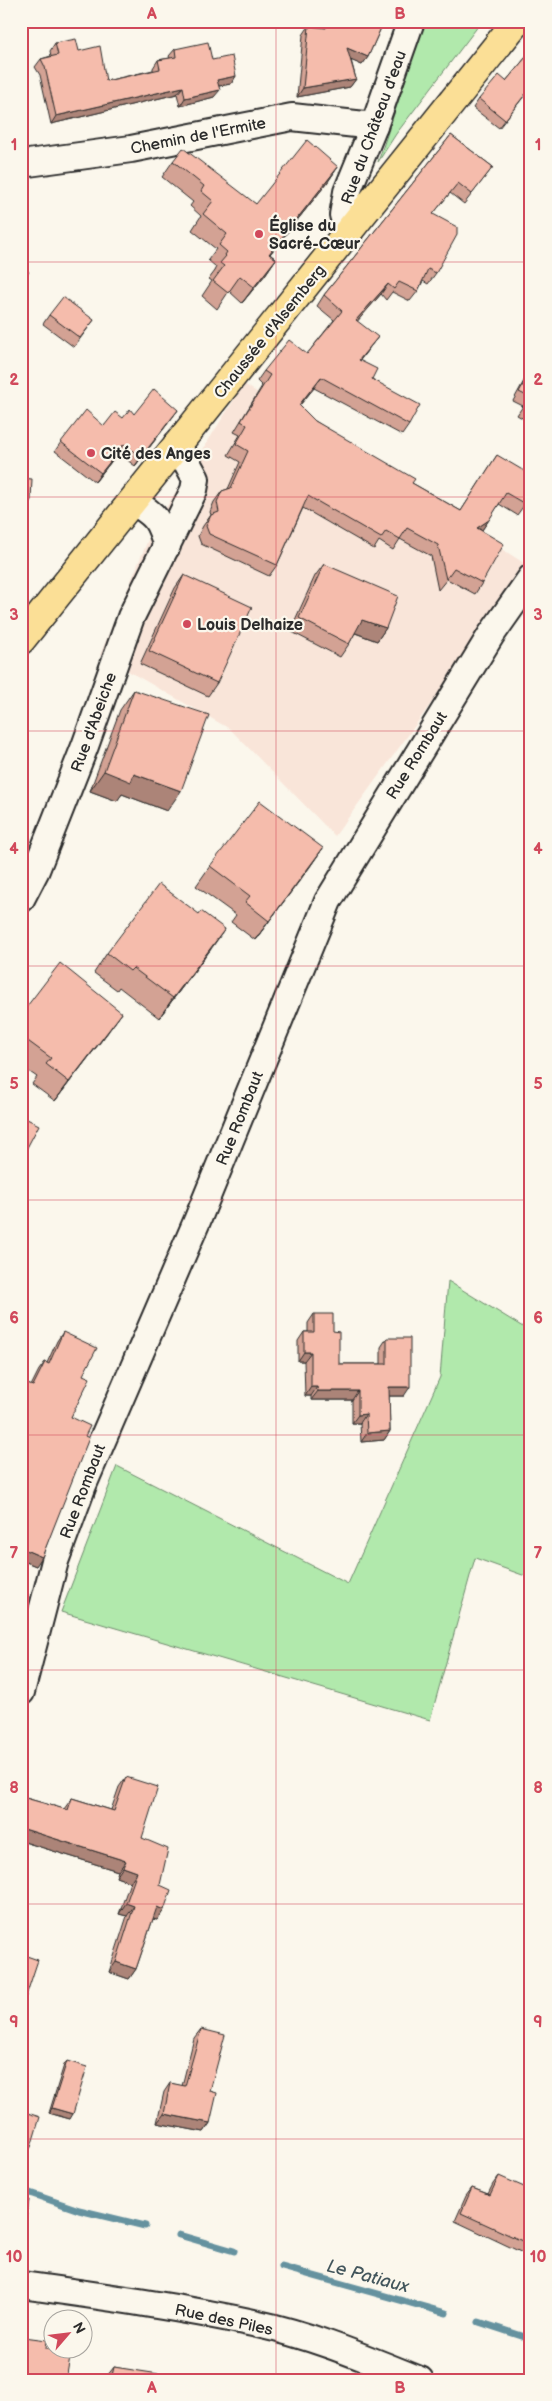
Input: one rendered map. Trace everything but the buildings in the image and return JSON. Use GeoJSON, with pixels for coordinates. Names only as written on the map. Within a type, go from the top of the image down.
{"type":"FeatureCollection","features":[{"type":"Feature","properties":{"kind":"main road","name":"Chaussée d'Alsemberg"},"geometry":{"type":"LineString","coordinates":[[21,640],[517,21]]}},
{"type":"Feature","properties":{"kind":"street","name":"Rue du Château d'eau"},"geometry":{"type":"LineString","coordinates":[[348,233],[343,215],[347,192],[374,126],[411,21]]}},
{"type":"Feature","properties":{"kind":"street","name":"Chemin de l'Ermite"},"geometry":{"type":"LineString","coordinates":[[21,164],[131,149],[292,118],[374,126]]}},
{"type":"Feature","properties":{"kind":"street","name":"Rue d'Abeiche"},"geometry":{"type":"LineString","coordinates":[[21,899],[36,870],[85,746],[131,617],[194,490],[196,479],[177,444]]}},
{"type":"Feature","properties":{"kind":"street"},"geometry":{"type":"LineString","coordinates":[[132,501],[153,513],[163,531],[166,546]]}},
{"type":"Feature","properties":{"kind":"street","name":"Rue Rombaut"},"geometry":{"type":"LineString","coordinates":[[21,1692],[55,1561],[83,1485],[197,1221],[328,901],[491,635],[531,578]]}},
{"type":"Feature","properties":{"kind":"street","name":"Rue des Piles"},"geometry":{"type":"LineString","coordinates":[[21,2285],[144,2302],[260,2324],[332,2345],[420,2380]]}},
{"type":"Feature","properties":{"kind":"shaded area"},"geometry":{"type":"Polygon","coordinates":[[[244,384],[530,567],[335,836],[230,729],[100,655],[153,528],[244,384]]]}},
{"type":"Feature","properties":{"kind":"green space"},"geometry":{"type":"Polygon","coordinates":[[[425,21],[482,21],[396,134],[378,162],[425,21]]]}},
{"type":"Feature","properties":{"kind":"green space"},"geometry":{"type":"Polygon","coordinates":[[[448,1281],[531,1332],[531,1578],[475,1558],[430,1720],[61,1612],[117,1466],[348,1584],[440,1377],[448,1281]]]}},
{"type":"Feature","properties":{"kind":"waterway","name":"Le Patiaux"},"geometry":{"type":"LineString","coordinates":[[21,2190],[79,2210],[145,2226]]}},
{"type":"Feature","properties":{"kind":"waterway","name":"Le Patiaux"},"geometry":{"type":"LineString","coordinates":[[179,2235],[234,2251]]}},
{"type":"Feature","properties":{"kind":"waterway","name":"Le Patiaux"},"geometry":{"type":"LineString","coordinates":[[282,2267],[446,2313]]}},
{"type":"Feature","properties":{"kind":"waterway","name":"Le Patiaux"},"geometry":{"type":"LineString","coordinates":[[479,2322],[531,2339]]}},
{"type":"Feature","properties":{"kind":"place","name":"Église du Sacré-Cœur"},"geometry":{"type":"Point","coordinates":[259,234]}},
{"type":"Feature","properties":{"kind":"place","name":"Cité des Anges"},"geometry":{"type":"Point","coordinates":[91,453]}},
{"type":"Feature","properties":{"kind":"place","name":"Louis Delhaize"},"geometry":{"type":"Point","coordinates":[187,624]}}]}
